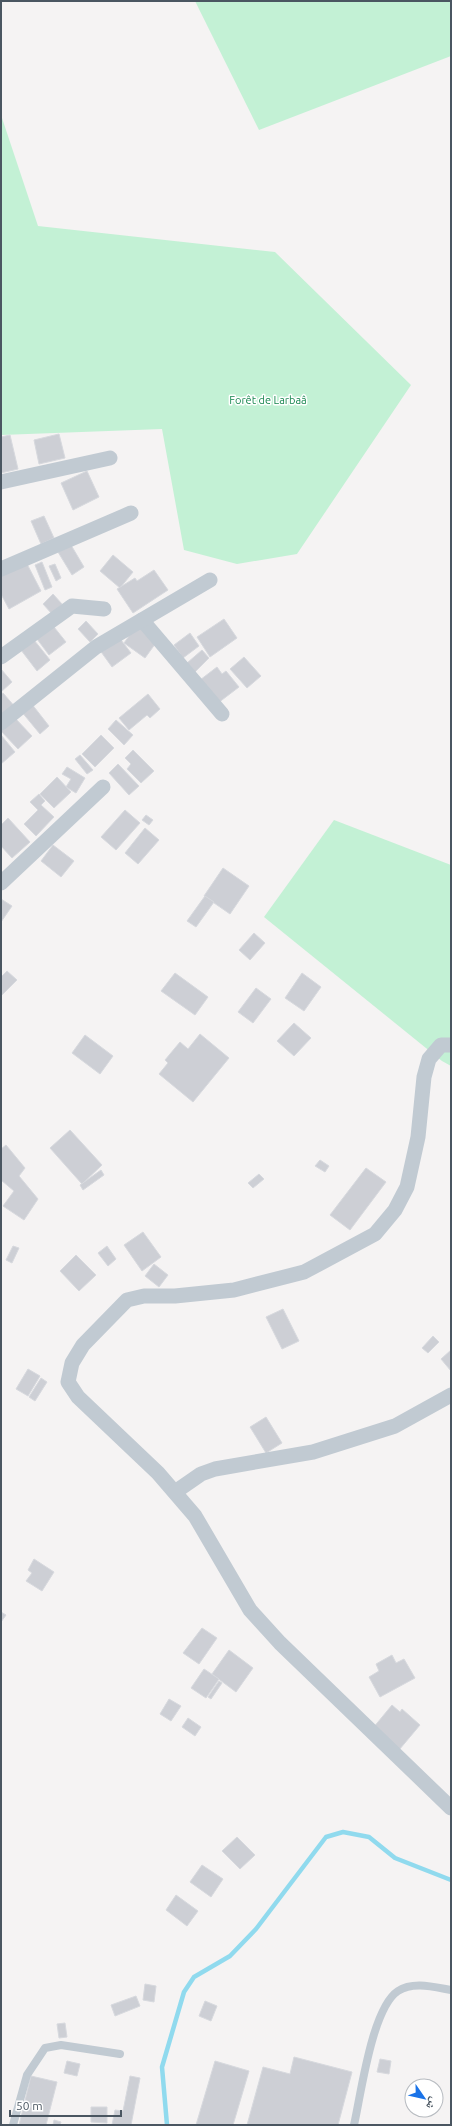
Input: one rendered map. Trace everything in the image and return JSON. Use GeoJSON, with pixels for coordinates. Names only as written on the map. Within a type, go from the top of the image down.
{"type":"FeatureCollection","features":[{"type":"Feature","properties":{"kind":"street"},"geometry":{"type":"LineString","coordinates":[[1,482],[110,458]]}},
{"type":"Feature","properties":{"kind":"street"},"geometry":{"type":"LineString","coordinates":[[1,569],[131,513]]}},
{"type":"Feature","properties":{"kind":"street"},"geometry":{"type":"LineString","coordinates":[[1,723],[96,647],[210,580]]}},
{"type":"Feature","properties":{"kind":"street"},"geometry":{"type":"LineString","coordinates":[[1,657],[72,606],[104,609]]}},
{"type":"Feature","properties":{"kind":"street"},"geometry":{"type":"LineString","coordinates":[[142,620],[222,714]]}},
{"type":"Feature","properties":{"kind":"street"},"geometry":{"type":"LineString","coordinates":[[1,883],[102,786]]}},
{"type":"Feature","properties":{"kind":"street"},"geometry":{"type":"LineString","coordinates":[[451,1045],[441,1045],[429,1059],[424,1077],[418,1137],[407,1187],[395,1210],[375,1234],[304,1272],[234,1290],[175,1296],[144,1296],[127,1300],[83,1345],[72,1363],[68,1382],[78,1397],[158,1473],[195,1516],[250,1610],[280,1643],[451,1808]]}},
{"type":"Feature","properties":{"kind":"street"},"geometry":{"type":"LineString","coordinates":[[175,1492],[201,1474],[215,1469],[313,1452],[395,1426],[451,1395]]}},
{"type":"Feature","properties":{"kind":"lane"},"geometry":{"type":"LineString","coordinates":[[354,2125],[376,2024],[386,2003],[398,1991],[423,1985],[451,1990]]}},
{"type":"Feature","properties":{"kind":"lane"},"geometry":{"type":"LineString","coordinates":[[14,2125],[27,2075],[45,2048],[61,2045],[120,2054]]}},
{"type":"Feature","properties":{"kind":"green space"},"geometry":{"type":"Polygon","coordinates":[[[195,1],[451,1],[451,56],[259,130],[195,1]]]}},
{"type":"Feature","properties":{"kind":"green space","name":"Forêt de Larbaâ"},"geometry":{"type":"Polygon","coordinates":[[[1,115],[38,226],[275,252],[411,385],[297,554],[237,564],[184,550],[162,429],[1,435],[1,115]]]}},
{"type":"Feature","properties":{"kind":"green space"},"geometry":{"type":"Polygon","coordinates":[[[334,820],[451,865],[451,1066],[442,1061],[264,917],[334,820]]]}},
{"type":"Feature","properties":{"kind":"building"},"geometry":{"type":"Polygon","coordinates":[[[59,434],[65,458],[39,464],[34,440],[59,434]]]}},
{"type":"Feature","properties":{"kind":"building"},"geometry":{"type":"Polygon","coordinates":[[[10,435],[18,469],[1,473],[1,437],[10,435]]]}},
{"type":"Feature","properties":{"kind":"building"},"geometry":{"type":"Polygon","coordinates":[[[87,471],[99,497],[73,510],[61,483],[87,471]]]}},
{"type":"Feature","properties":{"kind":"building"},"geometry":{"type":"Polygon","coordinates":[[[44,516],[54,538],[41,544],[31,521],[44,516]]]}},
{"type":"Feature","properties":{"kind":"building"},"geometry":{"type":"Polygon","coordinates":[[[71,545],[84,567],[72,575],[58,552],[71,545]]]}},
{"type":"Feature","properties":{"kind":"building"},"geometry":{"type":"Polygon","coordinates":[[[113,555],[133,572],[120,588],[100,571],[113,555]]]}},
{"type":"Feature","properties":{"kind":"building"},"geometry":{"type":"Polygon","coordinates":[[[26,562],[41,591],[9,609],[1,594],[1,575],[26,562]]]}},
{"type":"Feature","properties":{"kind":"building"},"geometry":{"type":"Polygon","coordinates":[[[42,562],[52,587],[45,590],[35,565],[42,562]]]}},
{"type":"Feature","properties":{"kind":"building"},"geometry":{"type":"Polygon","coordinates":[[[55,564],[61,578],[56,581],[49,566],[55,564]]]}},
{"type":"Feature","properties":{"kind":"building"},"geometry":{"type":"Polygon","coordinates":[[[154,570],[168,590],[133,613],[117,589],[135,578],[137,581],[154,570]]]}},
{"type":"Feature","properties":{"kind":"building"},"geometry":{"type":"Polygon","coordinates":[[[53,594],[62,604],[52,614],[43,604],[53,594]]]}},
{"type":"Feature","properties":{"kind":"building"},"geometry":{"type":"Polygon","coordinates":[[[224,619],[237,638],[210,657],[197,637],[224,619]]]}},
{"type":"Feature","properties":{"kind":"building"},"geometry":{"type":"Polygon","coordinates":[[[86,621],[98,634],[90,642],[78,629],[86,621]]]}},
{"type":"Feature","properties":{"kind":"building"},"geometry":{"type":"Polygon","coordinates":[[[137,625],[158,640],[145,658],[124,643],[137,625]]]}},
{"type":"Feature","properties":{"kind":"building"},"geometry":{"type":"Polygon","coordinates":[[[54,627],[66,642],[49,655],[37,639],[54,627]]]}},
{"type":"Feature","properties":{"kind":"building"},"geometry":{"type":"Polygon","coordinates":[[[190,633],[199,646],[183,658],[174,645],[190,633]]]}},
{"type":"Feature","properties":{"kind":"building"},"geometry":{"type":"Polygon","coordinates":[[[118,636],[131,653],[112,667],[99,649],[118,636]]]}},
{"type":"Feature","properties":{"kind":"building"},"geometry":{"type":"Polygon","coordinates":[[[34,640],[50,660],[37,671],[21,650],[34,640]]]}},
{"type":"Feature","properties":{"kind":"building"},"geometry":{"type":"Polygon","coordinates":[[[202,650],[209,658],[195,672],[187,663],[202,650]]]}},
{"type":"Feature","properties":{"kind":"building"},"geometry":{"type":"Polygon","coordinates":[[[244,657],[261,676],[247,688],[230,669],[244,657]]]}},
{"type":"Feature","properties":{"kind":"building"},"geometry":{"type":"Polygon","coordinates":[[[217,667],[222,674],[226,671],[239,687],[218,703],[200,680],[217,667]]]}},
{"type":"Feature","properties":{"kind":"building"},"geometry":{"type":"Polygon","coordinates":[[[1,669],[12,682],[1,692],[1,669]]]}},
{"type":"Feature","properties":{"kind":"building"},"geometry":{"type":"Polygon","coordinates":[[[3,693],[16,708],[1,721],[1,694],[3,693]]]}},
{"type":"Feature","properties":{"kind":"building"},"geometry":{"type":"Polygon","coordinates":[[[148,694],[160,709],[150,718],[147,715],[129,730],[119,718],[148,694]]]}},
{"type":"Feature","properties":{"kind":"building"},"geometry":{"type":"Polygon","coordinates":[[[31,703],[49,726],[40,734],[21,711],[31,703]]]}},
{"type":"Feature","properties":{"kind":"building"},"geometry":{"type":"Polygon","coordinates":[[[14,717],[32,736],[18,749],[1,731],[14,717]]]}},
{"type":"Feature","properties":{"kind":"building"},"geometry":{"type":"Polygon","coordinates":[[[116,720],[133,735],[124,745],[108,729],[116,720]]]}},
{"type":"Feature","properties":{"kind":"building"},"geometry":{"type":"Polygon","coordinates":[[[1,735],[15,752],[1,764],[1,735]]]}},
{"type":"Feature","properties":{"kind":"building"},"geometry":{"type":"Polygon","coordinates":[[[101,735],[114,748],[95,767],[82,754],[101,735]]]}},
{"type":"Feature","properties":{"kind":"building"},"geometry":{"type":"Polygon","coordinates":[[[133,750],[154,771],[141,783],[127,769],[131,764],[125,758],[133,750]]]}},
{"type":"Feature","properties":{"kind":"building"},"geometry":{"type":"Polygon","coordinates":[[[80,755],[93,770],[87,774],[75,759],[80,755]]]}},
{"type":"Feature","properties":{"kind":"building"},"geometry":{"type":"Polygon","coordinates":[[[118,764],[139,786],[129,795],[109,773],[118,764]]]}},
{"type":"Feature","properties":{"kind":"building"},"geometry":{"type":"Polygon","coordinates":[[[67,767],[85,778],[76,793],[66,787],[71,779],[62,774],[67,767]]]}},
{"type":"Feature","properties":{"kind":"building"},"geometry":{"type":"Polygon","coordinates":[[[57,777],[71,792],[54,808],[40,794],[57,777]]]}},
{"type":"Feature","properties":{"kind":"building"},"geometry":{"type":"Polygon","coordinates":[[[39,794],[45,801],[41,805],[54,817],[36,836],[24,824],[38,810],[30,802],[39,794]]]}},
{"type":"Feature","properties":{"kind":"building"},"geometry":{"type":"Polygon","coordinates":[[[125,810],[140,823],[116,850],[101,837],[125,810]]]}},
{"type":"Feature","properties":{"kind":"building"},"geometry":{"type":"Polygon","coordinates":[[[146,815],[153,820],[149,825],[142,820],[146,815]]]}},
{"type":"Feature","properties":{"kind":"building"},"geometry":{"type":"Polygon","coordinates":[[[8,818],[30,842],[12,858],[1,846],[1,825],[8,818]]]}},
{"type":"Feature","properties":{"kind":"building"},"geometry":{"type":"Polygon","coordinates":[[[145,828],[159,840],[138,864],[125,853],[145,828]]]}},
{"type":"Feature","properties":{"kind":"building"},"geometry":{"type":"Polygon","coordinates":[[[53,845],[74,861],[61,877],[41,861],[53,845]]]}},
{"type":"Feature","properties":{"kind":"building"},"geometry":{"type":"Polygon","coordinates":[[[223,868],[249,886],[230,914],[204,896],[223,868]]]}},
{"type":"Feature","properties":{"kind":"building"},"geometry":{"type":"Polygon","coordinates":[[[205,896],[214,902],[196,927],[187,921],[205,896]]]}},
{"type":"Feature","properties":{"kind":"building"},"geometry":{"type":"Polygon","coordinates":[[[1,899],[12,906],[1,922],[1,899]]]}},
{"type":"Feature","properties":{"kind":"building"},"geometry":{"type":"Polygon","coordinates":[[[254,933],[265,943],[250,960],[239,950],[254,933]]]}},
{"type":"Feature","properties":{"kind":"building"},"geometry":{"type":"Polygon","coordinates":[[[7,971],[17,980],[1,996],[1,977],[7,971]]]}},
{"type":"Feature","properties":{"kind":"building"},"geometry":{"type":"Polygon","coordinates":[[[175,973],[208,997],[195,1015],[161,991],[175,973]]]}},
{"type":"Feature","properties":{"kind":"building"},"geometry":{"type":"Polygon","coordinates":[[[302,973],[321,987],[304,1011],[285,998],[302,973]]]}},
{"type":"Feature","properties":{"kind":"building"},"geometry":{"type":"Polygon","coordinates":[[[256,988],[271,999],[253,1023],[238,1012],[256,988]]]}},
{"type":"Feature","properties":{"kind":"building"},"geometry":{"type":"Polygon","coordinates":[[[294,1023],[311,1038],[294,1056],[277,1041],[294,1023]]]}},
{"type":"Feature","properties":{"kind":"building"},"geometry":{"type":"Polygon","coordinates":[[[200,1034],[229,1058],[193,1102],[159,1074],[168,1063],[165,1060],[180,1042],[188,1049],[200,1034]]]}},
{"type":"Feature","properties":{"kind":"building"},"geometry":{"type":"Polygon","coordinates":[[[85,1035],[113,1056],[100,1074],[72,1053],[85,1035]]]}},
{"type":"Feature","properties":{"kind":"building"},"geometry":{"type":"Polygon","coordinates":[[[70,1130],[102,1165],[82,1184],[50,1148],[70,1130]]]}},
{"type":"Feature","properties":{"kind":"building"},"geometry":{"type":"Polygon","coordinates":[[[6,1145],[25,1168],[19,1176],[38,1199],[24,1220],[3,1206],[14,1191],[1,1180],[1,1149],[6,1145]]]}},
{"type":"Feature","properties":{"kind":"building"},"geometry":{"type":"Polygon","coordinates":[[[320,1160],[329,1166],[325,1172],[315,1166],[320,1160]]]}},
{"type":"Feature","properties":{"kind":"building"},"geometry":{"type":"Polygon","coordinates":[[[366,1168],[386,1182],[350,1230],[330,1215],[366,1168]]]}},
{"type":"Feature","properties":{"kind":"building"},"geometry":{"type":"Polygon","coordinates":[[[101,1170],[104,1175],[83,1190],[80,1185],[101,1170]]]}},
{"type":"Feature","properties":{"kind":"building"},"geometry":{"type":"Polygon","coordinates":[[[259,1174],[264,1179],[253,1188],[248,1183],[259,1174]]]}},
{"type":"Feature","properties":{"kind":"building"},"geometry":{"type":"Polygon","coordinates":[[[143,1232],[161,1257],[142,1271],[124,1245],[143,1232]]]}},
{"type":"Feature","properties":{"kind":"building"},"geometry":{"type":"Polygon","coordinates":[[[13,1246],[19,1248],[12,1263],[6,1260],[13,1246]]]}},
{"type":"Feature","properties":{"kind":"building"},"geometry":{"type":"Polygon","coordinates":[[[107,1246],[116,1259],[108,1266],[98,1253],[107,1246]]]}},
{"type":"Feature","properties":{"kind":"building"},"geometry":{"type":"Polygon","coordinates":[[[76,1255],[96,1275],[79,1291],[60,1271],[76,1255]]]}},
{"type":"Feature","properties":{"kind":"building"},"geometry":{"type":"Polygon","coordinates":[[[154,1264],[168,1275],[159,1287],[145,1276],[154,1264]]]}},
{"type":"Feature","properties":{"kind":"building"},"geometry":{"type":"Polygon","coordinates":[[[283,1309],[299,1341],[282,1349],[266,1317],[283,1309]]]}},
{"type":"Feature","properties":{"kind":"building"},"geometry":{"type":"Polygon","coordinates":[[[433,1336],[439,1342],[428,1353],[422,1348],[433,1336]]]}},
{"type":"Feature","properties":{"kind":"building"},"geometry":{"type":"Polygon","coordinates":[[[451,1350],[451,1371],[441,1359],[451,1350]]]}},
{"type":"Feature","properties":{"kind":"building"},"geometry":{"type":"Polygon","coordinates":[[[28,1369],[40,1376],[28,1396],[16,1389],[28,1369]]]}},
{"type":"Feature","properties":{"kind":"building"},"geometry":{"type":"Polygon","coordinates":[[[41,1378],[47,1382],[35,1401],[29,1397],[41,1378]]]}},
{"type":"Feature","properties":{"kind":"building"},"geometry":{"type":"Polygon","coordinates":[[[266,1417],[282,1443],[266,1453],[250,1427],[266,1417]]]}},
{"type":"Feature","properties":{"kind":"building"},"geometry":{"type":"Polygon","coordinates":[[[34,1559],[54,1572],[42,1591],[26,1581],[32,1573],[28,1570],[34,1559]]]}},
{"type":"Feature","properties":{"kind":"building"},"geometry":{"type":"Polygon","coordinates":[[[1,1612],[6,1615],[1,1622],[1,1612]]]}},
{"type":"Feature","properties":{"kind":"building"},"geometry":{"type":"Polygon","coordinates":[[[202,1628],[217,1638],[199,1664],[183,1653],[202,1628]]]}},
{"type":"Feature","properties":{"kind":"building"},"geometry":{"type":"Polygon","coordinates":[[[229,1650],[253,1668],[236,1692],[212,1674],[229,1650]]]}},
{"type":"Feature","properties":{"kind":"building"},"geometry":{"type":"Polygon","coordinates":[[[392,1655],[396,1663],[404,1659],[415,1678],[380,1697],[369,1677],[379,1671],[376,1664],[392,1655]]]}},
{"type":"Feature","properties":{"kind":"building"},"geometry":{"type":"Polygon","coordinates":[[[204,1669],[219,1679],[206,1698],[191,1688],[204,1669]]]}},
{"type":"Feature","properties":{"kind":"building"},"geometry":{"type":"Polygon","coordinates":[[[219,1681],[222,1683],[211,1699],[208,1697],[219,1681]]]}},
{"type":"Feature","properties":{"kind":"building"},"geometry":{"type":"Polygon","coordinates":[[[169,1699],[181,1706],[171,1721],[160,1714],[169,1699]]]}},
{"type":"Feature","properties":{"kind":"building"},"geometry":{"type":"Polygon","coordinates":[[[392,1705],[400,1712],[402,1709],[420,1725],[399,1750],[373,1728],[392,1705]]]}},
{"type":"Feature","properties":{"kind":"building"},"geometry":{"type":"Polygon","coordinates":[[[188,1718],[201,1727],[195,1736],[182,1727],[188,1718]]]}},
{"type":"Feature","properties":{"kind":"building"},"geometry":{"type":"Polygon","coordinates":[[[237,1837],[255,1855],[240,1869],[222,1851],[237,1837]]]}},
{"type":"Feature","properties":{"kind":"building"},"geometry":{"type":"Polygon","coordinates":[[[202,1865],[223,1879],[211,1897],[190,1882],[202,1865]]]}},
{"type":"Feature","properties":{"kind":"building"},"geometry":{"type":"Polygon","coordinates":[[[176,1895],[198,1911],[187,1926],[166,1910],[176,1895]]]}},
{"type":"Feature","properties":{"kind":"building"},"geometry":{"type":"Polygon","coordinates":[[[145,1984],[156,1986],[154,2002],[143,2000],[145,1984]]]}},
{"type":"Feature","properties":{"kind":"building"},"geometry":{"type":"Polygon","coordinates":[[[136,1996],[140,2006],[115,2016],[111,2005],[136,1996]]]}},
{"type":"Feature","properties":{"kind":"building"},"geometry":{"type":"Polygon","coordinates":[[[205,2001],[217,2006],[211,2021],[199,2016],[205,2001]]]}},
{"type":"Feature","properties":{"kind":"building"},"geometry":{"type":"Polygon","coordinates":[[[65,2023],[67,2037],[59,2038],[57,2024],[65,2023]]]}},
{"type":"Feature","properties":{"kind":"building"},"geometry":{"type":"Polygon","coordinates":[[[294,2057],[352,2072],[338,2125],[247,2125],[263,2067],[290,2074],[294,2057]]]}},
{"type":"Feature","properties":{"kind":"building"},"geometry":{"type":"Polygon","coordinates":[[[380,2059],[391,2061],[389,2074],[377,2072],[380,2059]]]}},
{"type":"Feature","properties":{"kind":"building"},"geometry":{"type":"Polygon","coordinates":[[[67,2061],[80,2064],[77,2076],[64,2073],[67,2061]]]}},
{"type":"Feature","properties":{"kind":"building"},"geometry":{"type":"Polygon","coordinates":[[[215,2061],[249,2071],[233,2125],[196,2125],[215,2061]]]}},
{"type":"Feature","properties":{"kind":"building"},"geometry":{"type":"Polygon","coordinates":[[[31,2076],[57,2082],[46,2125],[19,2125],[31,2076]]]}},
{"type":"Feature","properties":{"kind":"building"},"geometry":{"type":"Polygon","coordinates":[[[130,2076],[140,2078],[131,2125],[112,2125],[115,2110],[123,2111],[130,2076]]]}},
{"type":"Feature","properties":{"kind":"building"},"geometry":{"type":"Polygon","coordinates":[[[91,2107],[107,2107],[107,2123],[91,2122],[91,2107]]]}},
{"type":"Feature","properties":{"kind":"building"},"geometry":{"type":"Polygon","coordinates":[[[54,2120],[61,2122],[60,2125],[53,2125],[54,2120]]]}},
{"type":"Feature","properties":{"kind":"waterway"},"geometry":{"type":"LineString","coordinates":[[167,2125],[162,2067],[184,1992],[194,1977],[230,1956],[256,1929],[326,1837],[343,1832],[369,1837],[395,1858],[451,1880]]}}]}
